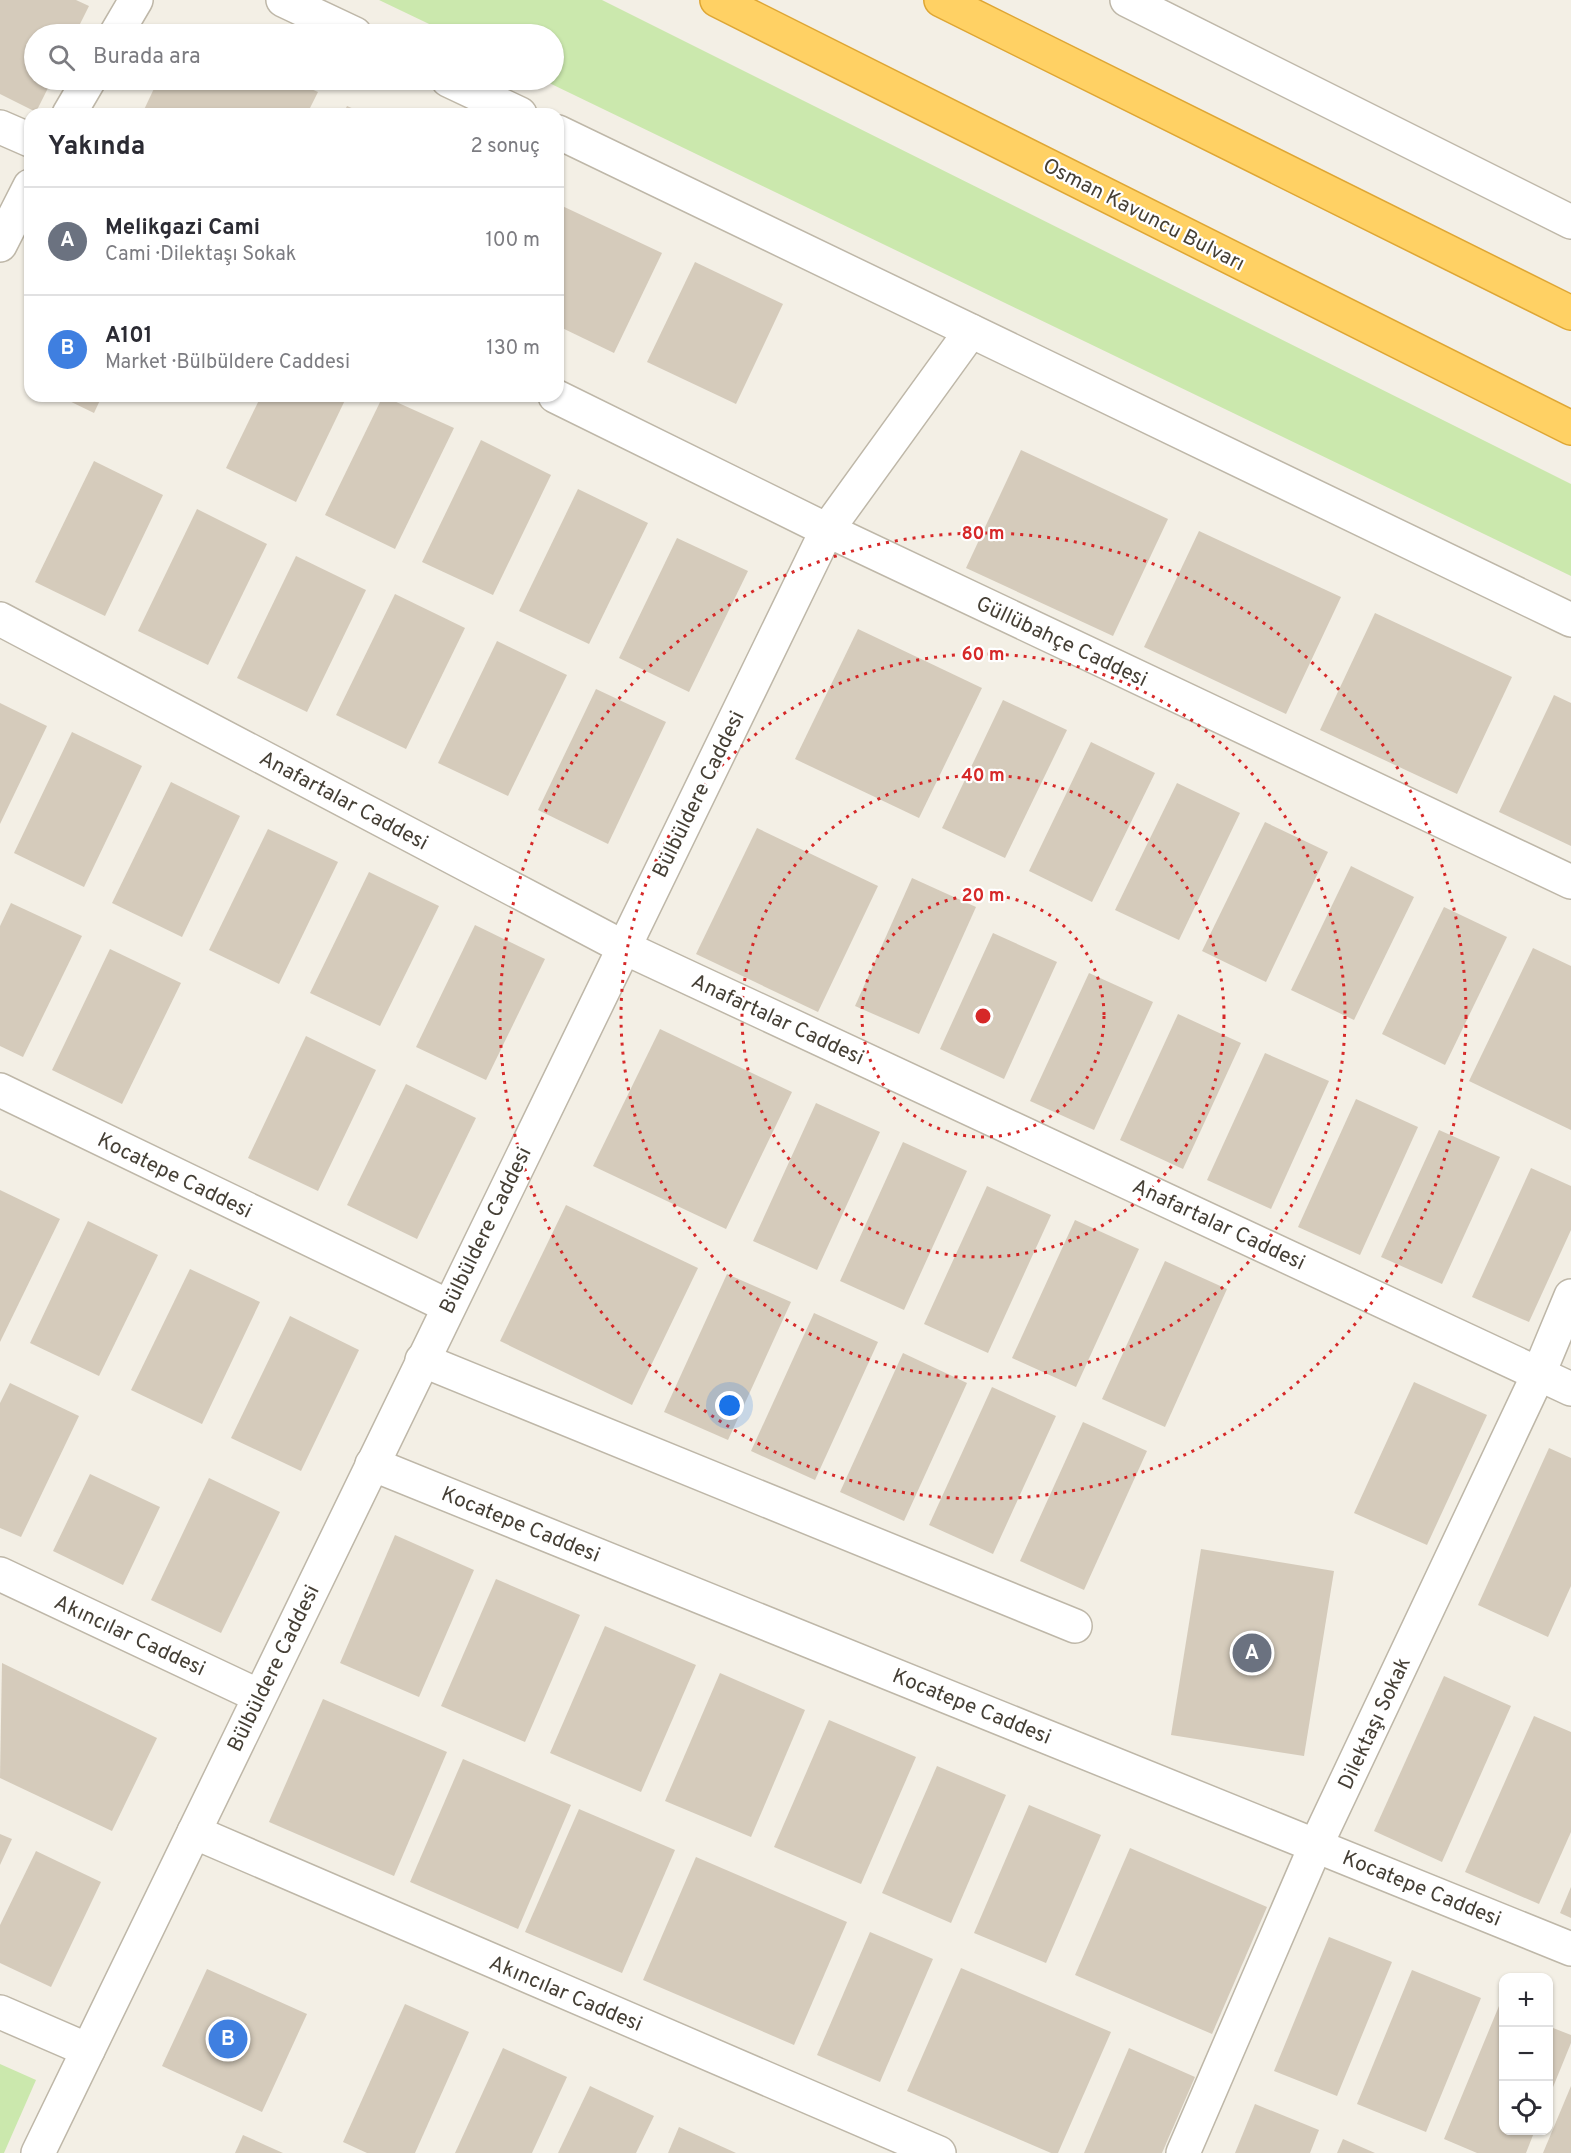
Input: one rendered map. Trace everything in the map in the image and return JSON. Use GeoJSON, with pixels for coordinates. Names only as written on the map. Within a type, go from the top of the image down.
{"type":"FeatureCollection","features":[{"type":"Feature","properties":{"kind":"highway","name":"Osman Kavuncu Bulvarı"},"geometry":{"type":"LineString","coordinates":[[717,0],[1571,428]]}},
{"type":"Feature","properties":{"kind":"highway"},"geometry":{"type":"LineString","coordinates":[[940,0],[1571,313]]}},
{"type":"Feature","properties":{"kind":"street"},"geometry":{"type":"LineString","coordinates":[[122,24],[136,0]]}},
{"type":"Feature","properties":{"kind":"street"},"geometry":{"type":"LineString","coordinates":[[283,0],[333,24]]}},
{"type":"Feature","properties":{"kind":"street"},"geometry":{"type":"LineString","coordinates":[[1127,0],[1571,222]]}},
{"type":"Feature","properties":{"kind":"street"},"geometry":{"type":"LineString","coordinates":[[73,108],[83,90]]}},
{"type":"Feature","properties":{"kind":"street"},"geometry":{"type":"LineString","coordinates":[[469,90],[507,108]]}},
{"type":"Feature","properties":{"kind":"street"},"geometry":{"type":"LineString","coordinates":[[0,127],[24,137]]}},
{"type":"Feature","properties":{"kind":"street"},"geometry":{"type":"LineString","coordinates":[[564,135],[1571,620]]}},
{"type":"Feature","properties":{"kind":"street"},"geometry":{"type":"LineString","coordinates":[[0,244],[24,198]]}},
{"type":"Feature","properties":{"kind":"street","name":"Bülbüldere Caddesi"},"geometry":{"type":"LineString","coordinates":[[38,2153],[827,530],[970,331]]}},
{"type":"Feature","properties":{"kind":"street","name":"Güllübahçe Caddesi"},"geometry":{"type":"LineString","coordinates":[[564,400],[827,530],[1571,882]]}},
{"type":"Feature","properties":{"kind":"street","name":"Anafartalar Caddesi"},"geometry":{"type":"LineString","coordinates":[[0,620],[623,947],[1571,1389]]}},
{"type":"Feature","properties":{"kind":"street","name":"Kocatepe Caddesi"},"geometry":{"type":"LineString","coordinates":[[0,1090],[448,1306]]}},
{"type":"Feature","properties":{"kind":"street","name":"Dilektaşı Sokak"},"geometry":{"type":"LineString","coordinates":[[1184,2153],[1316,1845],[1539,1373],[1571,1296]]}},
{"type":"Feature","properties":{"kind":"street"},"geometry":{"type":"LineString","coordinates":[[422,1360],[1076,1626]]}},
{"type":"Feature","properties":{"kind":"street","name":"Kocatepe Caddesi"},"geometry":{"type":"LineString","coordinates":[[372,1464],[1571,1949]]}},
{"type":"Feature","properties":{"kind":"street","name":"Akıncılar Caddesi"},"geometry":{"type":"LineString","coordinates":[[0,1574],[259,1696]]}},
{"type":"Feature","properties":{"kind":"street","name":"Akıncılar Caddesi"},"geometry":{"type":"LineString","coordinates":[[194,1832],[939,2153]]}},
{"type":"Feature","properties":{"kind":"street"},"geometry":{"type":"LineString","coordinates":[[0,2012],[88,2050]]}},
{"type":"Feature","properties":{"kind":"green space"},"geometry":{"type":"Polygon","coordinates":[[[379,0],[602,0],[1571,484],[1571,576],[564,90],[564,24],[429,24],[379,0]]]}},
{"type":"Feature","properties":{"kind":"green space"},"geometry":{"type":"Polygon","coordinates":[[[0,2064],[36,2080],[4,2153],[0,2153],[0,2064]]]}},
{"type":"Feature","properties":{"kind":"building"},"geometry":{"type":"Polygon","coordinates":[[[0,0],[76,0],[89,6],[80,24],[24,24],[24,90],[47,90],[38,108],[28,108],[0,94],[0,0]]]}},
{"type":"Feature","properties":{"kind":"building"},"geometry":{"type":"Polygon","coordinates":[[[153,90],[314,90],[318,92],[310,108],[145,108],[153,90]]]}},
{"type":"Feature","properties":{"kind":"building"},"geometry":{"type":"Polygon","coordinates":[[[564,207],[662,253],[614,353],[564,329],[564,207]]]}},
{"type":"Feature","properties":{"kind":"building"},"geometry":{"type":"Polygon","coordinates":[[[695,262],[783,304],[736,404],[647,362],[695,262]]]}},
{"type":"Feature","properties":{"kind":"building"},"geometry":{"type":"Polygon","coordinates":[[[71,402],[99,402],[94,413],[71,402]]]}},
{"type":"Feature","properties":{"kind":"building"},"geometry":{"type":"Polygon","coordinates":[[[258,402],[344,402],[296,502],[226,468],[258,402]]]}},
{"type":"Feature","properties":{"kind":"building"},"geometry":{"type":"Polygon","coordinates":[[[380,402],[396,402],[454,428],[395,549],[325,515],[380,402]]]}},
{"type":"Feature","properties":{"kind":"building"},"geometry":{"type":"Polygon","coordinates":[[[481,440],[551,475],[493,595],[422,562],[481,440]]]}},
{"type":"Feature","properties":{"kind":"building"},"geometry":{"type":"Polygon","coordinates":[[[1021,450],[1168,519],[1113,636],[966,568],[1021,450]]]}},
{"type":"Feature","properties":{"kind":"building"},"geometry":{"type":"Polygon","coordinates":[[[94,461],[163,495],[105,616],[35,582],[94,461]]]}},
{"type":"Feature","properties":{"kind":"building"},"geometry":{"type":"Polygon","coordinates":[[[578,489],[648,523],[589,644],[519,611],[578,489]]]}},
{"type":"Feature","properties":{"kind":"building"},"geometry":{"type":"Polygon","coordinates":[[[197,509],[267,544],[208,665],[138,631],[197,509]]]}},
{"type":"Feature","properties":{"kind":"building"},"geometry":{"type":"Polygon","coordinates":[[[1199,531],[1341,597],[1286,714],[1144,647],[1199,531]]]}},
{"type":"Feature","properties":{"kind":"building"},"geometry":{"type":"Polygon","coordinates":[[[677,538],[748,571],[689,692],[619,658],[677,538]]]}},
{"type":"Feature","properties":{"kind":"building"},"geometry":{"type":"Polygon","coordinates":[[[296,556],[366,590],[307,712],[237,678],[296,556]]]}},
{"type":"Feature","properties":{"kind":"building"},"geometry":{"type":"Polygon","coordinates":[[[395,594],[465,628],[406,749],[336,715],[395,594]]]}},
{"type":"Feature","properties":{"kind":"building"},"geometry":{"type":"Polygon","coordinates":[[[1375,613],[1512,677],[1457,794],[1320,730],[1375,613]]]}},
{"type":"Feature","properties":{"kind":"building"},"geometry":{"type":"Polygon","coordinates":[[[858,629],[982,688],[919,818],[795,759],[858,629]]]}},
{"type":"Feature","properties":{"kind":"building"},"geometry":{"type":"Polygon","coordinates":[[[497,641],[567,675],[508,796],[438,763],[497,641]]]}},
{"type":"Feature","properties":{"kind":"building"},"geometry":{"type":"Polygon","coordinates":[[[596,689],[666,722],[608,844],[538,810],[596,689]]]}},
{"type":"Feature","properties":{"kind":"building"},"geometry":{"type":"Polygon","coordinates":[[[1554,695],[1571,703],[1571,846],[1499,812],[1554,695]]]}},
{"type":"Feature","properties":{"kind":"building"},"geometry":{"type":"Polygon","coordinates":[[[1003,700],[1067,730],[1005,858],[942,828],[1003,700]]]}},
{"type":"Feature","properties":{"kind":"building"},"geometry":{"type":"Polygon","coordinates":[[[0,703],[47,726],[0,824],[0,703]]]}},
{"type":"Feature","properties":{"kind":"building"},"geometry":{"type":"Polygon","coordinates":[[[72,732],[142,766],[84,887],[14,853],[72,732]]]}},
{"type":"Feature","properties":{"kind":"building"},"geometry":{"type":"Polygon","coordinates":[[[1091,742],[1155,773],[1092,902],[1029,871],[1091,742]]]}},
{"type":"Feature","properties":{"kind":"building"},"geometry":{"type":"Polygon","coordinates":[[[171,782],[240,816],[182,937],[112,903],[171,782]]]}},
{"type":"Feature","properties":{"kind":"building"},"geometry":{"type":"Polygon","coordinates":[[[1177,783],[1240,813],[1179,940],[1115,910],[1177,783]]]}},
{"type":"Feature","properties":{"kind":"building"},"geometry":{"type":"Polygon","coordinates":[[[1265,822],[1328,852],[1266,982],[1202,951],[1265,822]]]}},
{"type":"Feature","properties":{"kind":"building"},"geometry":{"type":"Polygon","coordinates":[[[757,828],[878,886],[818,1012],[696,954],[757,828]]]}},
{"type":"Feature","properties":{"kind":"building"},"geometry":{"type":"Polygon","coordinates":[[[268,829],[338,862],[279,984],[209,950],[268,829]]]}},
{"type":"Feature","properties":{"kind":"building"},"geometry":{"type":"Polygon","coordinates":[[[1351,866],[1414,897],[1354,1020],[1291,990],[1351,866]]]}},
{"type":"Feature","properties":{"kind":"building"},"geometry":{"type":"Polygon","coordinates":[[[369,872],[439,906],[380,1026],[310,993],[369,872]]]}},
{"type":"Feature","properties":{"kind":"building"},"geometry":{"type":"Polygon","coordinates":[[[912,878],[976,907],[919,1034],[855,1006],[912,878]]]}},
{"type":"Feature","properties":{"kind":"building"},"geometry":{"type":"Polygon","coordinates":[[[11,903],[82,936],[23,1057],[0,1046],[0,926],[11,903]]]}},
{"type":"Feature","properties":{"kind":"building"},"geometry":{"type":"Polygon","coordinates":[[[1444,907],[1507,937],[1445,1065],[1382,1034],[1444,907]]]}},
{"type":"Feature","properties":{"kind":"building"},"geometry":{"type":"Polygon","coordinates":[[[475,925],[545,959],[486,1080],[416,1047],[475,925]]]}},
{"type":"Feature","properties":{"kind":"building"},"geometry":{"type":"Polygon","coordinates":[[[993,933],[1057,962],[1004,1079],[940,1049],[993,933]]]}},
{"type":"Feature","properties":{"kind":"building"},"geometry":{"type":"Polygon","coordinates":[[[1533,948],[1571,966],[1571,1130],[1469,1081],[1533,948]]]}},
{"type":"Feature","properties":{"kind":"building"},"geometry":{"type":"Polygon","coordinates":[[[110,949],[181,983],[122,1104],[52,1070],[110,949]]]}},
{"type":"Feature","properties":{"kind":"building"},"geometry":{"type":"Polygon","coordinates":[[[1089,973],[1153,1002],[1094,1130],[1030,1101],[1089,973]]]}},
{"type":"Feature","properties":{"kind":"building"},"geometry":{"type":"Polygon","coordinates":[[[1178,1014],[1241,1043],[1183,1169],[1120,1140],[1178,1014]]]}},
{"type":"Feature","properties":{"kind":"building"},"geometry":{"type":"Polygon","coordinates":[[[660,1029],[792,1092],[726,1229],[593,1166],[660,1029]]]}},
{"type":"Feature","properties":{"kind":"building"},"geometry":{"type":"Polygon","coordinates":[[[306,1036],[376,1070],[318,1191],[248,1158],[306,1036]]]}},
{"type":"Feature","properties":{"kind":"building"},"geometry":{"type":"Polygon","coordinates":[[[1265,1053],[1329,1081],[1271,1209],[1207,1180],[1265,1053]]]}},
{"type":"Feature","properties":{"kind":"building"},"geometry":{"type":"Polygon","coordinates":[[[406,1084],[476,1118],[417,1239],[347,1205],[406,1084]]]}},
{"type":"Feature","properties":{"kind":"building"},"geometry":{"type":"Polygon","coordinates":[[[1356,1099],[1418,1127],[1360,1255],[1298,1227],[1356,1099]]]}},
{"type":"Feature","properties":{"kind":"building"},"geometry":{"type":"Polygon","coordinates":[[[816,1103],[880,1132],[817,1270],[753,1241],[816,1103]]]}},
{"type":"Feature","properties":{"kind":"building"},"geometry":{"type":"Polygon","coordinates":[[[1439,1130],[1500,1157],[1442,1284],[1381,1257],[1439,1130]]]}},
{"type":"Feature","properties":{"kind":"building"},"geometry":{"type":"Polygon","coordinates":[[[903,1142],[967,1171],[904,1310],[840,1281],[903,1142]]]}},
{"type":"Feature","properties":{"kind":"building"},"geometry":{"type":"Polygon","coordinates":[[[1531,1168],[1571,1186],[1571,1230],[1529,1322],[1472,1297],[1531,1168]]]}},
{"type":"Feature","properties":{"kind":"building"},"geometry":{"type":"Polygon","coordinates":[[[987,1186],[1051,1215],[988,1353],[924,1324],[987,1186]]]}},
{"type":"Feature","properties":{"kind":"building"},"geometry":{"type":"Polygon","coordinates":[[[0,1190],[60,1219],[0,1342],[0,1190]]]}},
{"type":"Feature","properties":{"kind":"building"},"geometry":{"type":"Polygon","coordinates":[[[566,1205],[698,1268],[632,1405],[500,1341],[566,1205]]]}},
{"type":"Feature","properties":{"kind":"building"},"geometry":{"type":"Polygon","coordinates":[[[1075,1220],[1139,1249],[1076,1387],[1012,1358],[1075,1220]]]}},
{"type":"Feature","properties":{"kind":"building"},"geometry":{"type":"Polygon","coordinates":[[[88,1221],[158,1255],[99,1376],[30,1343],[88,1221]]]}},
{"type":"Feature","properties":{"kind":"building"},"geometry":{"type":"Polygon","coordinates":[[[1165,1261],[1227,1289],[1165,1427],[1102,1399],[1165,1261]]]}},
{"type":"Feature","properties":{"kind":"building"},"geometry":{"type":"Polygon","coordinates":[[[190,1269],[260,1302],[202,1424],[131,1390],[190,1269]]]}},
{"type":"Feature","properties":{"kind":"building"},"geometry":{"type":"Polygon","coordinates":[[[727,1274],[791,1302],[728,1440],[664,1412],[727,1274]]]}},
{"type":"Feature","properties":{"kind":"building"},"geometry":{"type":"Polygon","coordinates":[[[814,1313],[878,1342],[815,1480],[751,1451],[814,1313]]]}},
{"type":"Feature","properties":{"kind":"building"},"geometry":{"type":"Polygon","coordinates":[[[290,1316],[359,1350],[301,1471],[231,1438],[290,1316]]]}},
{"type":"Feature","properties":{"kind":"building"},"geometry":{"type":"Polygon","coordinates":[[[903,1353],[967,1383],[904,1521],[840,1492],[903,1353]]]}},
{"type":"Feature","properties":{"kind":"building"},"geometry":{"type":"Polygon","coordinates":[[[1414,1382],[1487,1415],[1427,1545],[1354,1513],[1414,1382]]]}},
{"type":"Feature","properties":{"kind":"building"},"geometry":{"type":"Polygon","coordinates":[[[10,1383],[79,1416],[21,1537],[0,1528],[0,1403],[10,1383]]]}},
{"type":"Feature","properties":{"kind":"building"},"geometry":{"type":"Polygon","coordinates":[[[992,1387],[1056,1416],[993,1554],[929,1525],[992,1387]]]}},
{"type":"Feature","properties":{"kind":"building"},"geometry":{"type":"Polygon","coordinates":[[[1083,1422],[1147,1451],[1084,1590],[1020,1561],[1083,1422]]]}},
{"type":"Feature","properties":{"kind":"building"},"geometry":{"type":"Polygon","coordinates":[[[1549,1448],[1571,1458],[1571,1586],[1548,1637],[1478,1605],[1549,1448]]]}},
{"type":"Feature","properties":{"kind":"building"},"geometry":{"type":"Polygon","coordinates":[[[90,1474],[160,1507],[123,1585],[53,1551],[90,1474]]]}},
{"type":"Feature","properties":{"kind":"building"},"geometry":{"type":"Polygon","coordinates":[[[209,1478],[280,1512],[221,1633],[151,1600],[209,1478]]]}},
{"type":"Feature","properties":{"kind":"building"},"geometry":{"type":"Polygon","coordinates":[[[395,1535],[474,1570],[419,1697],[340,1663],[395,1535]]]}},
{"type":"Feature","properties":{"kind":"building"},"geometry":{"type":"Polygon","coordinates":[[[1201,1549],[1334,1571],[1304,1756],[1171,1735],[1201,1549]]]}},
{"type":"Feature","properties":{"kind":"building"},"geometry":{"type":"Polygon","coordinates":[[[496,1579],[580,1615],[525,1742],[441,1706],[496,1579]]]}},
{"type":"Feature","properties":{"kind":"building"},"geometry":{"type":"Polygon","coordinates":[[[605,1626],[696,1665],[641,1792],[550,1753],[605,1626]]]}},
{"type":"Feature","properties":{"kind":"building"},"geometry":{"type":"Polygon","coordinates":[[[2,1663],[157,1738],[112,1831],[0,1778],[2,1663]]]}},
{"type":"Feature","properties":{"kind":"building"},"geometry":{"type":"Polygon","coordinates":[[[720,1673],[805,1710],[751,1837],[665,1801],[720,1673]]]}},
{"type":"Feature","properties":{"kind":"building"},"geometry":{"type":"Polygon","coordinates":[[[1444,1676],[1511,1706],[1442,1862],[1374,1831],[1444,1676]]]}},
{"type":"Feature","properties":{"kind":"building"},"geometry":{"type":"Polygon","coordinates":[[[323,1699],[447,1752],[394,1876],[269,1822],[323,1699]]]}},
{"type":"Feature","properties":{"kind":"building"},"geometry":{"type":"Polygon","coordinates":[[[1534,1716],[1571,1732],[1571,1832],[1539,1904],[1465,1872],[1534,1716]]]}},
{"type":"Feature","properties":{"kind":"building"},"geometry":{"type":"Polygon","coordinates":[[[829,1720],[916,1757],[861,1884],[774,1847],[829,1720]]]}},
{"type":"Feature","properties":{"kind":"building"},"geometry":{"type":"Polygon","coordinates":[[[463,1759],[571,1805],[518,1929],[410,1882],[463,1759]]]}},
{"type":"Feature","properties":{"kind":"building"},"geometry":{"type":"Polygon","coordinates":[[[937,1766],[1006,1795],[951,1923],[882,1893],[937,1766]]]}},
{"type":"Feature","properties":{"kind":"building"},"geometry":{"type":"Polygon","coordinates":[[[1029,1805],[1101,1835],[1046,1963],[974,1933],[1029,1805]]]}},
{"type":"Feature","properties":{"kind":"building"},"geometry":{"type":"Polygon","coordinates":[[[579,1809],[675,1850],[622,1973],[525,1932],[579,1809]]]}},
{"type":"Feature","properties":{"kind":"building"},"geometry":{"type":"Polygon","coordinates":[[[0,1834],[12,1839],[0,1865],[0,1834]]]}},
{"type":"Feature","properties":{"kind":"building"},"geometry":{"type":"Polygon","coordinates":[[[1130,1848],[1267,1907],[1212,2034],[1075,1975],[1130,1848]]]}},
{"type":"Feature","properties":{"kind":"building"},"geometry":{"type":"Polygon","coordinates":[[[36,1851],[101,1882],[51,1987],[0,1963],[0,1925],[36,1851]]]}},
{"type":"Feature","properties":{"kind":"building"},"geometry":{"type":"Polygon","coordinates":[[[696,1857],[847,1922],[794,2045],[643,1980],[696,1857]]]}},
{"type":"Feature","properties":{"kind":"building"},"geometry":{"type":"Polygon","coordinates":[[[1571,1887],[1571,1918],[1560,1913],[1571,1887]]]}},
{"type":"Feature","properties":{"kind":"building"},"geometry":{"type":"Polygon","coordinates":[[[870,1932],[933,1959],[880,2082],[817,2055],[870,1932]]]}},
{"type":"Feature","properties":{"kind":"building"},"geometry":{"type":"Polygon","coordinates":[[[1329,1937],[1392,1962],[1337,2096],[1274,2071],[1329,1937]]]}},
{"type":"Feature","properties":{"kind":"building"},"geometry":{"type":"Polygon","coordinates":[[[961,1968],[1111,2032],[1058,2153],[1051,2153],[907,2091],[961,1968]]]}},
{"type":"Feature","properties":{"kind":"building"},"geometry":{"type":"Polygon","coordinates":[[[207,1969],[307,2014],[262,2112],[162,2066],[207,1969]]]}},
{"type":"Feature","properties":{"kind":"building"},"geometry":{"type":"Polygon","coordinates":[[[1412,1970],[1481,1998],[1426,2132],[1357,2104],[1412,1970]]]}},
{"type":"Feature","properties":{"kind":"building"},"geometry":{"type":"Polygon","coordinates":[[[405,2004],[469,2032],[415,2153],[367,2153],[343,2142],[405,2004]]]}},
{"type":"Feature","properties":{"kind":"building"},"geometry":{"type":"Polygon","coordinates":[[[1499,2006],[1499,2135],[1533,2135],[1526,2153],[1477,2153],[1444,2139],[1499,2006]]]}},
{"type":"Feature","properties":{"kind":"building"},"geometry":{"type":"Polygon","coordinates":[[[1553,2028],[1571,2035],[1571,2043],[1553,2087],[1553,2028]]]}},
{"type":"Feature","properties":{"kind":"building"},"geometry":{"type":"Polygon","coordinates":[[[503,2048],[567,2077],[532,2153],[455,2153],[503,2048]]]}},
{"type":"Feature","properties":{"kind":"building"},"geometry":{"type":"Polygon","coordinates":[[[1129,2048],[1195,2077],[1162,2153],[1084,2153],[1129,2048]]]}},
{"type":"Feature","properties":{"kind":"building"},"geometry":{"type":"Polygon","coordinates":[[[590,2086],[654,2116],[636,2153],[558,2153],[590,2086]]]}},
{"type":"Feature","properties":{"kind":"building"},"geometry":{"type":"Polygon","coordinates":[[[1571,2086],[1571,2153],[1543,2153],[1551,2135],[1553,2135],[1553,2129],[1571,2086]]]}},
{"type":"Feature","properties":{"kind":"building"},"geometry":{"type":"Polygon","coordinates":[[[1255,2104],[1319,2130],[1310,2153],[1235,2153],[1255,2104]]]}},
{"type":"Feature","properties":{"kind":"building"},"geometry":{"type":"Polygon","coordinates":[[[679,2127],[736,2153],[668,2153],[679,2127]]]}},
{"type":"Feature","properties":{"kind":"building"},"geometry":{"type":"Polygon","coordinates":[[[243,2135],[283,2153],[235,2153],[243,2135]]]}},
{"type":"Feature","properties":{"kind":"building"},"geometry":{"type":"Polygon","coordinates":[[[1343,2139],[1375,2153],[1337,2153],[1343,2139]]]}},
{"type":"Feature","properties":{"kind":"place","name":"Melikgazi Cami"},"geometry":{"type":"Point","coordinates":[1252,1653]}},
{"type":"Feature","properties":{"kind":"place","name":"A101"},"geometry":{"type":"Point","coordinates":[228,2039]}}]}
